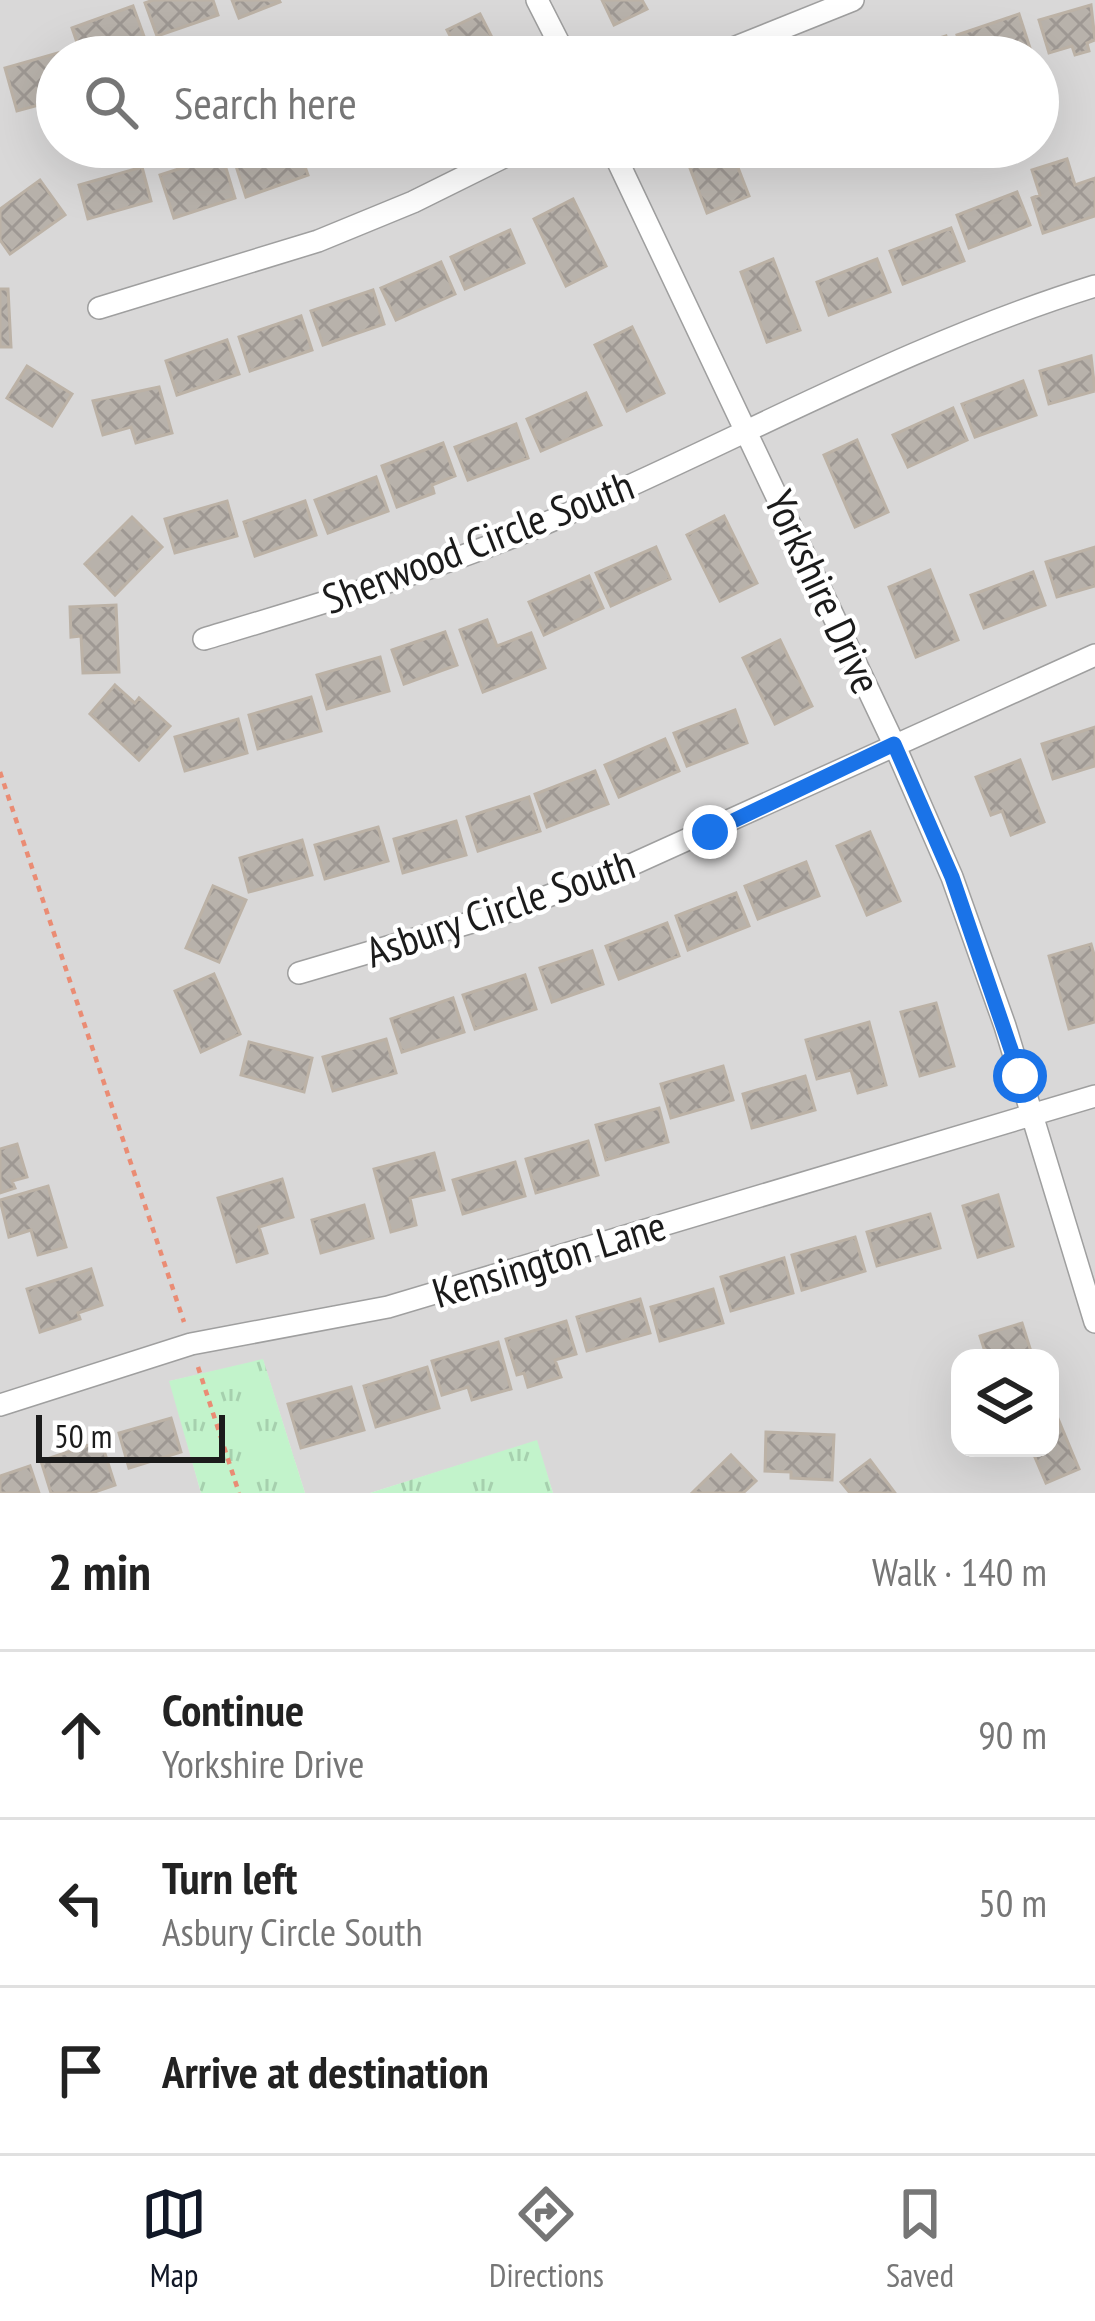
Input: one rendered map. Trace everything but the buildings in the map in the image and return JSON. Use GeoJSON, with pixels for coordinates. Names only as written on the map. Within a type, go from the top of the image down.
{"type":"FeatureCollection","features":[{"type":"Feature","properties":{"kind":"street"},"geometry":{"type":"LineString","coordinates":[[537,0],[555,36]]}},
{"type":"Feature","properties":{"kind":"street"},"geometry":{"type":"LineString","coordinates":[[764,36],[853,0]]}},
{"type":"Feature","properties":{"kind":"street"},"geometry":{"type":"LineString","coordinates":[[98,308],[318,241],[482,168]]}},
{"type":"Feature","properties":{"kind":"street","name":"Yorkshire Drive"},"geometry":{"type":"LineString","coordinates":[[621,168],[894,744],[952,877],[1000,1010],[1095,1322]]}},
{"type":"Feature","properties":{"kind":"street","name":"Sherwood Circle South"},"geometry":{"type":"LineString","coordinates":[[205,639],[494,544],[956,334],[1095,286]]}},
{"type":"Feature","properties":{"kind":"street","name":"Asbury Circle South"},"geometry":{"type":"LineString","coordinates":[[299,973],[562,893],[710,832],[1095,655]]}},
{"type":"Feature","properties":{"kind":"street","name":"Kensington Lane"},"geometry":{"type":"LineString","coordinates":[[0,1405],[191,1344],[388,1307],[1095,1096]]}},
{"type":"Feature","properties":{"kind":"path"},"geometry":{"type":"LineString","coordinates":[[0,772],[181,1313]]}},
{"type":"Feature","properties":{"kind":"path"},"geometry":{"type":"LineString","coordinates":[[201,1377],[238,1493]]}},
{"type":"Feature","properties":{"kind":"shaded area"},"geometry":{"type":"Polygon","coordinates":[[[0,0],[1095,0],[1095,1493],[553,1493],[536,1441],[370,1493],[305,1493],[263,1360],[170,1381],[201,1493],[0,1493],[0,0]]]}},
{"type":"Feature","properties":{"kind":"green space"},"geometry":{"type":"Polygon","coordinates":[[[263,1359],[305,1493],[201,1493],[169,1381],[263,1359]]]}},
{"type":"Feature","properties":{"kind":"green space"},"geometry":{"type":"Polygon","coordinates":[[[537,1440],[553,1493],[370,1493],[537,1440]]]}},
{"type":"Feature","properties":{"kind":"route"},"geometry":{"type":"LineString","coordinates":[[710,832],[894,744],[952,877],[1020,1076]]}}]}
